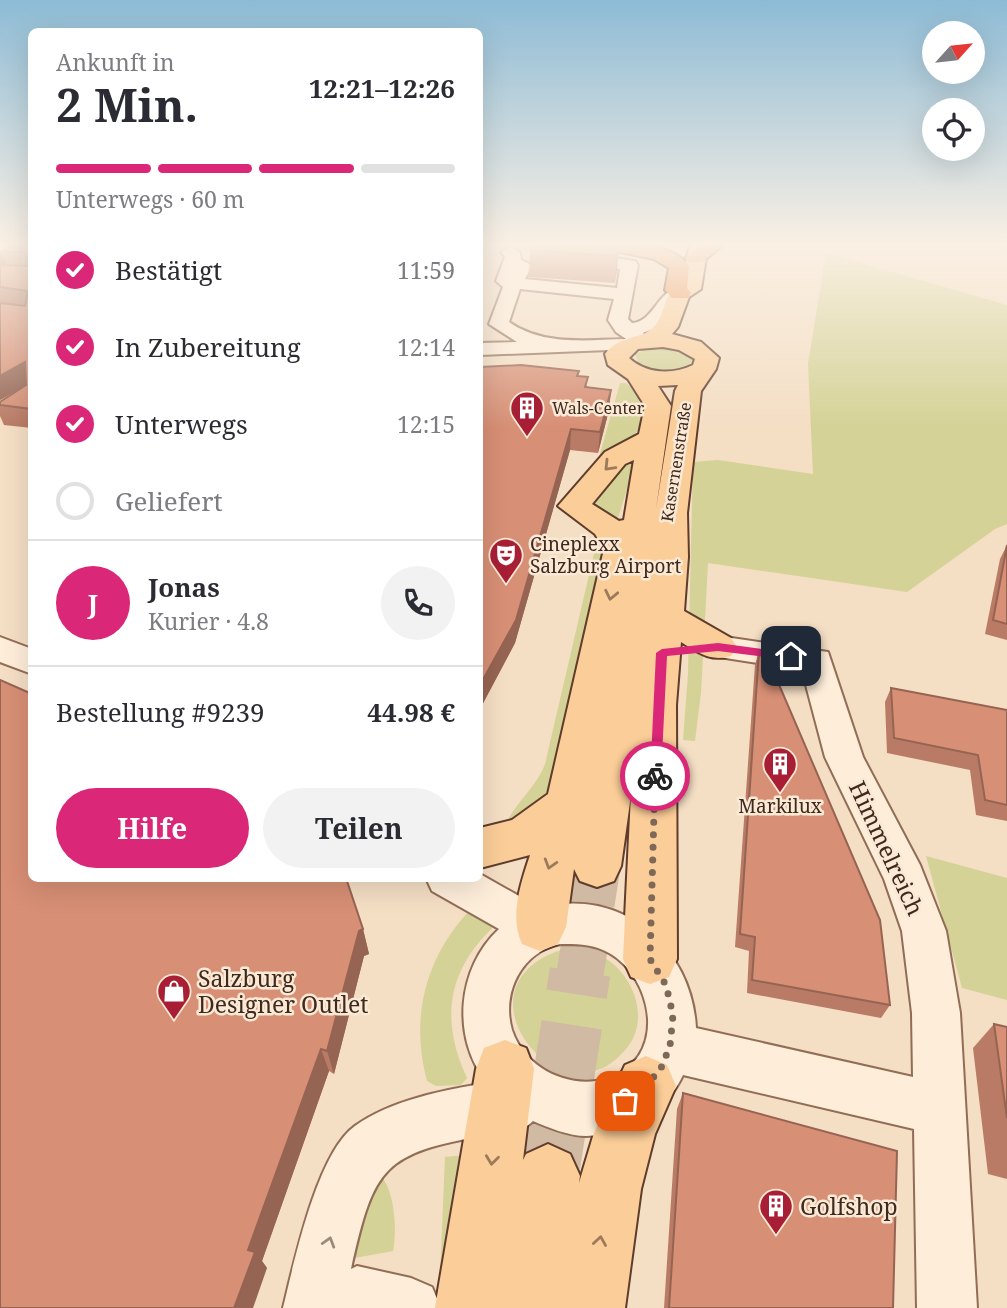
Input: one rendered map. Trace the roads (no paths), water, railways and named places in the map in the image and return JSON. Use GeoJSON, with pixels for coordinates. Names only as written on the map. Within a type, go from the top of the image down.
{"type":"FeatureCollection","features":[{"type":"Feature","properties":{"kind":"main road","name":"Kasernenstraße"},"geometry":{"type":"LineString","coordinates":[[655,510],[653,438],[658,405],[632,345],[667,327],[688,306]]}},
{"type":"Feature","properties":{"kind":"main road","name":"Kasernenstraße"},"geometry":{"type":"LineString","coordinates":[[655,510],[696,361],[691,306]]}},
{"type":"Feature","properties":{"kind":"main road"},"geometry":{"type":"LineString","coordinates":[[675,341],[696,361],[669,379],[632,345],[675,341]]}},
{"type":"Feature","properties":{"kind":"main road"},"geometry":{"type":"LineString","coordinates":[[621,549],[607,528],[574,506],[615,458],[653,438]]}},
{"type":"Feature","properties":{"kind":"main road"},"geometry":{"type":"LineString","coordinates":[[536,928],[546,881],[569,803],[621,549],[655,510]]}},
{"type":"Feature","properties":{"kind":"main road"},"geometry":{"type":"LineString","coordinates":[[597,866],[671,557],[655,510]]}},
{"type":"Feature","properties":{"kind":"main road"},"geometry":{"type":"LineString","coordinates":[[656,620],[718,647]]}},
{"type":"Feature","properties":{"kind":"main road"},"geometry":{"type":"LineString","coordinates":[[650,959],[656,620]]}},
{"type":"Feature","properties":{"kind":"main road"},"geometry":{"type":"LineString","coordinates":[[483,847],[514,841],[530,834],[545,826],[569,803]]}},
{"type":"Feature","properties":{"kind":"main road"},"geometry":{"type":"LineString","coordinates":[[590,1308],[608,1189],[625,1133],[658,1066]]}},
{"type":"Feature","properties":{"kind":"main road"},"geometry":{"type":"LineString","coordinates":[[470,1308],[517,1092]]}},
{"type":"Feature","properties":{"kind":"main road"},"geometry":{"type":"LineString","coordinates":[[529,1308],[548,1176]]}},
{"type":"Feature","properties":{"kind":"street"},"geometry":{"type":"LineString","coordinates":[[503,306],[499,324],[525,338],[571,347]]}},
{"type":"Feature","properties":{"kind":"street"},"geometry":{"type":"LineString","coordinates":[[627,306],[632,345]]}},
{"type":"Feature","properties":{"kind":"street"},"geometry":{"type":"LineString","coordinates":[[483,350],[528,362],[632,345],[656,322],[664,306]]}},
{"type":"Feature","properties":{"kind":"street"},"geometry":{"type":"LineString","coordinates":[[483,349],[632,345]]}},
{"type":"Feature","properties":{"kind":"street","name":"Himmelreich"},"geometry":{"type":"LineString","coordinates":[[718,647],[816,660],[844,757],[905,878],[925,931],[936,1013],[947,1308]]}},
{"type":"Feature","properties":{"kind":"street"},"geometry":{"type":"LineString","coordinates":[[0,648],[28,661]]}},
{"type":"Feature","properties":{"kind":"street"},"geometry":{"type":"LineString","coordinates":[[0,672],[28,685]]}},
{"type":"Feature","properties":{"kind":"street"},"geometry":{"type":"LineString","coordinates":[[454,882],[536,928]]}},
{"type":"Feature","properties":{"kind":"street"},"geometry":{"type":"LineString","coordinates":[[313,1308],[328,1243],[351,1178],[364,1154],[378,1141],[477,1109],[517,1092],[574,1108],[600,1108],[625,1101],[658,1066],[673,1015],[666,985],[650,959],[631,942],[609,930],[586,924],[536,928],[517,939],[503,956],[492,975],[485,998],[485,1022],[492,1047],[517,1092]]}},
{"type":"Feature","properties":{"kind":"street"},"geometry":{"type":"LineString","coordinates":[[658,1066],[941,1109]]}},
{"type":"Feature","properties":{"kind":"street"},"geometry":{"type":"LineString","coordinates":[[339,1308],[357,1296],[411,1308]]}},
{"type":"Feature","properties":{"kind":"tunnel"},"geometry":{"type":"LineString","coordinates":[[580,974],[597,866]]}},
{"type":"Feature","properties":{"kind":"tunnel"},"geometry":{"type":"LineString","coordinates":[[548,1176],[580,972]]}},
{"type":"Feature","properties":{"kind":"place","name":"Wals-Center"},"geometry":{"type":"Point","coordinates":[527,438]}},
{"type":"Feature","properties":{"kind":"place","name":"Cineplexx Salzburg Airport"},"geometry":{"type":"Point","coordinates":[506,585]}},
{"type":"Feature","properties":{"kind":"place","name":"Markilux"},"geometry":{"type":"Point","coordinates":[780,794]}},
{"type":"Feature","properties":{"kind":"place","name":"Salzburg Designer Outlet"},"geometry":{"type":"Point","coordinates":[174,1021]}},
{"type":"Feature","properties":{"kind":"place","name":"Golfshop"},"geometry":{"type":"Point","coordinates":[776,1236]}}]}
